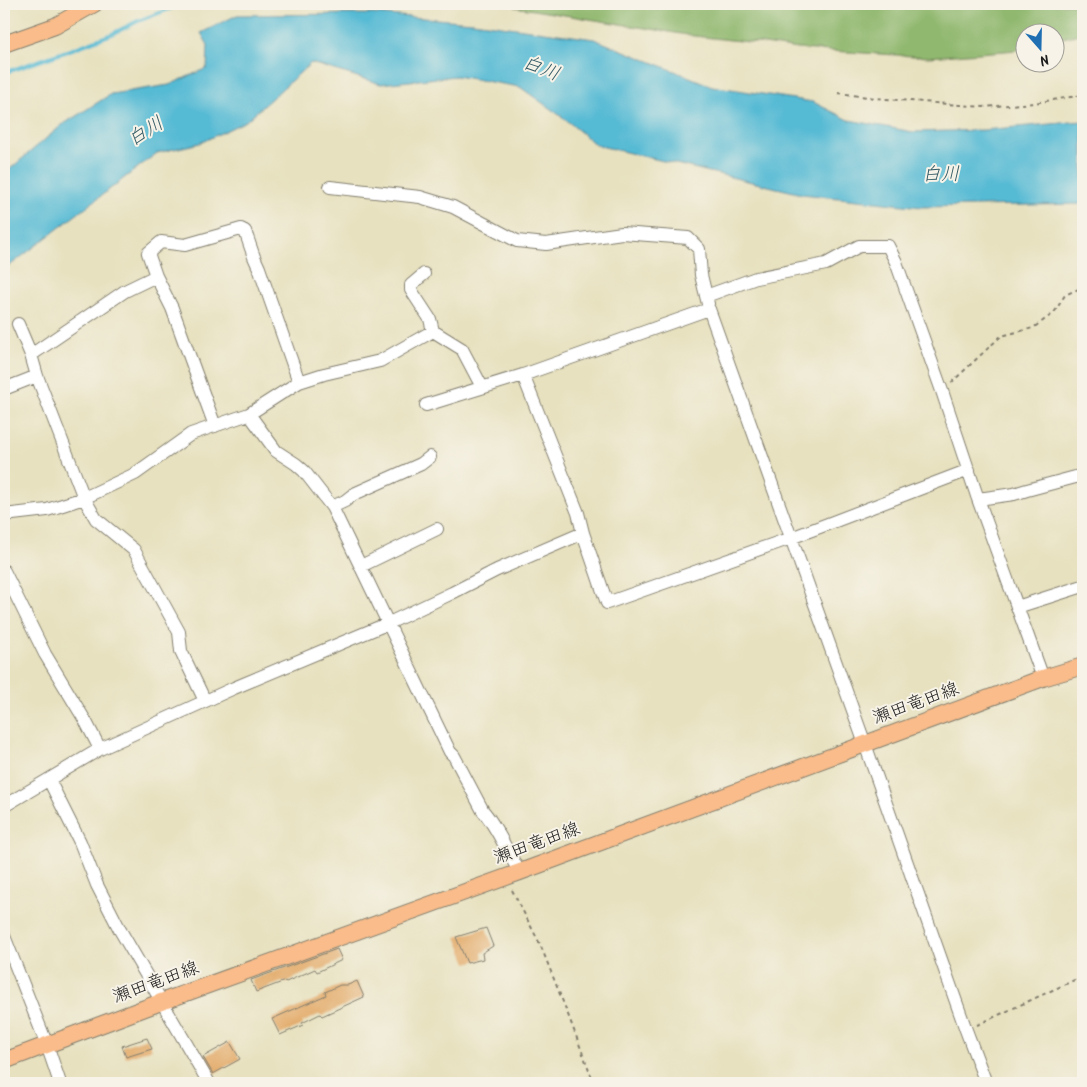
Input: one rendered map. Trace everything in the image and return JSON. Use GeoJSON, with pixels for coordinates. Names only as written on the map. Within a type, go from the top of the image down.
{"type":"FeatureCollection","features":[{"type":"Feature","properties":{"kind":"main road"},"geometry":{"type":"LineString","coordinates":[[4,44],[55,26],[94,4]]}},
{"type":"Feature","properties":{"kind":"main road","name":"瀬田竜田線"},"geometry":{"type":"LineString","coordinates":[[4,1061],[1043,678],[1083,666]]}},
{"type":"Feature","properties":{"kind":"street"},"geometry":{"type":"LineString","coordinates":[[330,187],[420,197],[453,207],[517,241],[546,244],[622,233],[688,238],[699,249],[701,275],[708,303],[986,1083]]}},
{"type":"Feature","properties":{"kind":"street"},"geometry":{"type":"LineString","coordinates":[[215,426],[172,308],[156,276],[148,253],[161,242],[185,244],[241,229],[245,231],[299,382]]}},
{"type":"Feature","properties":{"kind":"street"},"geometry":{"type":"LineString","coordinates":[[426,405],[523,374],[708,303],[756,278],[826,264],[859,246],[888,246],[896,262],[978,499],[1043,678]]}},
{"type":"Feature","properties":{"kind":"street"},"geometry":{"type":"LineString","coordinates":[[424,274],[411,284],[411,290],[430,319],[433,331],[462,349],[482,387]]}},
{"type":"Feature","properties":{"kind":"street"},"geometry":{"type":"LineString","coordinates":[[31,355],[125,291],[156,276]]}},
{"type":"Feature","properties":{"kind":"street"},"geometry":{"type":"LineString","coordinates":[[18,324],[84,498],[96,519],[134,550],[179,632],[181,651],[205,701]]}},
{"type":"Feature","properties":{"kind":"street"},"geometry":{"type":"LineString","coordinates":[[4,515],[47,510],[84,498],[135,474],[191,434],[249,414],[299,382],[324,374],[380,362],[433,331]]}},
{"type":"Feature","properties":{"kind":"street"},"geometry":{"type":"LineString","coordinates":[[523,374],[578,513],[607,603],[791,538],[969,470]]}},
{"type":"Feature","properties":{"kind":"street"},"geometry":{"type":"LineString","coordinates":[[4,389],[37,376]]}},
{"type":"Feature","properties":{"kind":"street"},"geometry":{"type":"LineString","coordinates":[[249,414],[276,451],[304,471],[332,507],[450,752],[454,756],[484,812],[490,818],[511,858],[513,874]]}},
{"type":"Feature","properties":{"kind":"street"},"geometry":{"type":"LineString","coordinates":[[332,507],[354,494],[421,464],[430,457]]}},
{"type":"Feature","properties":{"kind":"street"},"geometry":{"type":"LineString","coordinates":[[978,499],[1014,494],[1083,475]]}},
{"type":"Feature","properties":{"kind":"street"},"geometry":{"type":"LineString","coordinates":[[361,566],[437,529]]}},
{"type":"Feature","properties":{"kind":"street"},"geometry":{"type":"LineString","coordinates":[[4,806],[100,749],[205,701],[389,623],[497,570],[583,533]]}},
{"type":"Feature","properties":{"kind":"street"},"geometry":{"type":"LineString","coordinates":[[4,571],[45,654],[100,749]]}},
{"type":"Feature","properties":{"kind":"street"},"geometry":{"type":"LineString","coordinates":[[1017,607],[1083,586]]}},
{"type":"Feature","properties":{"kind":"street"},"geometry":{"type":"LineString","coordinates":[[49,780],[80,842],[97,884],[116,922],[209,1083]]}},
{"type":"Feature","properties":{"kind":"street"},"geometry":{"type":"LineString","coordinates":[[4,936],[60,1083]]}},
{"type":"Feature","properties":{"kind":"path"},"geometry":{"type":"LineString","coordinates":[[838,92],[875,98],[983,107],[1034,103],[1083,95]]}},
{"type":"Feature","properties":{"kind":"path"},"geometry":{"type":"LineString","coordinates":[[942,391],[1001,336],[1033,328],[1054,313],[1065,295],[1083,287]]}},
{"type":"Feature","properties":{"kind":"path"},"geometry":{"type":"LineString","coordinates":[[513,874],[514,896],[540,944],[594,1083]]}},
{"type":"Feature","properties":{"kind":"path"},"geometry":{"type":"LineString","coordinates":[[966,1030],[1083,976]]}},
{"type":"Feature","properties":{"kind":"green space"},"geometry":{"type":"Polygon","coordinates":[[[517,4],[1083,4],[1083,33],[1064,38],[1064,22],[1014,22],[1014,50],[929,57],[798,49],[694,36],[515,7],[517,4]]]}},
{"type":"Feature","properties":{"kind":"water","name":"白川"},"geometry":{"type":"Polygon","coordinates":[[[374,14],[473,22],[594,39],[712,86],[813,102],[849,120],[913,132],[984,130],[1083,121],[1083,204],[922,207],[802,194],[596,145],[565,119],[520,87],[456,76],[381,84],[311,63],[246,121],[200,143],[157,153],[4,270],[4,174],[62,125],[111,94],[169,85],[207,68],[208,45],[201,33],[237,15],[374,14]]]}},
{"type":"Feature","properties":{"kind":"building"},"geometry":{"type":"Polygon","coordinates":[[[486,928],[493,946],[482,953],[483,959],[467,963],[456,937],[486,928]]]}},
{"type":"Feature","properties":{"kind":"building"},"geometry":{"type":"Polygon","coordinates":[[[337,949],[342,960],[317,972],[315,969],[286,982],[256,992],[251,980],[337,949]]]}},
{"type":"Feature","properties":{"kind":"building"},"geometry":{"type":"Polygon","coordinates":[[[357,981],[364,997],[322,1016],[320,1014],[302,1023],[303,1025],[280,1035],[272,1019],[326,995],[325,992],[340,985],[348,985],[357,981]]]}},
{"type":"Feature","properties":{"kind":"building"},"geometry":{"type":"Polygon","coordinates":[[[147,1038],[152,1049],[126,1057],[122,1046],[147,1038]]]}},
{"type":"Feature","properties":{"kind":"building"},"geometry":{"type":"Polygon","coordinates":[[[230,1042],[240,1059],[213,1074],[203,1057],[230,1042]]]}},
{"type":"Feature","properties":{"kind":"waterway"},"geometry":{"type":"LineString","coordinates":[[4,73],[112,34],[138,21],[182,4]]}}]}
